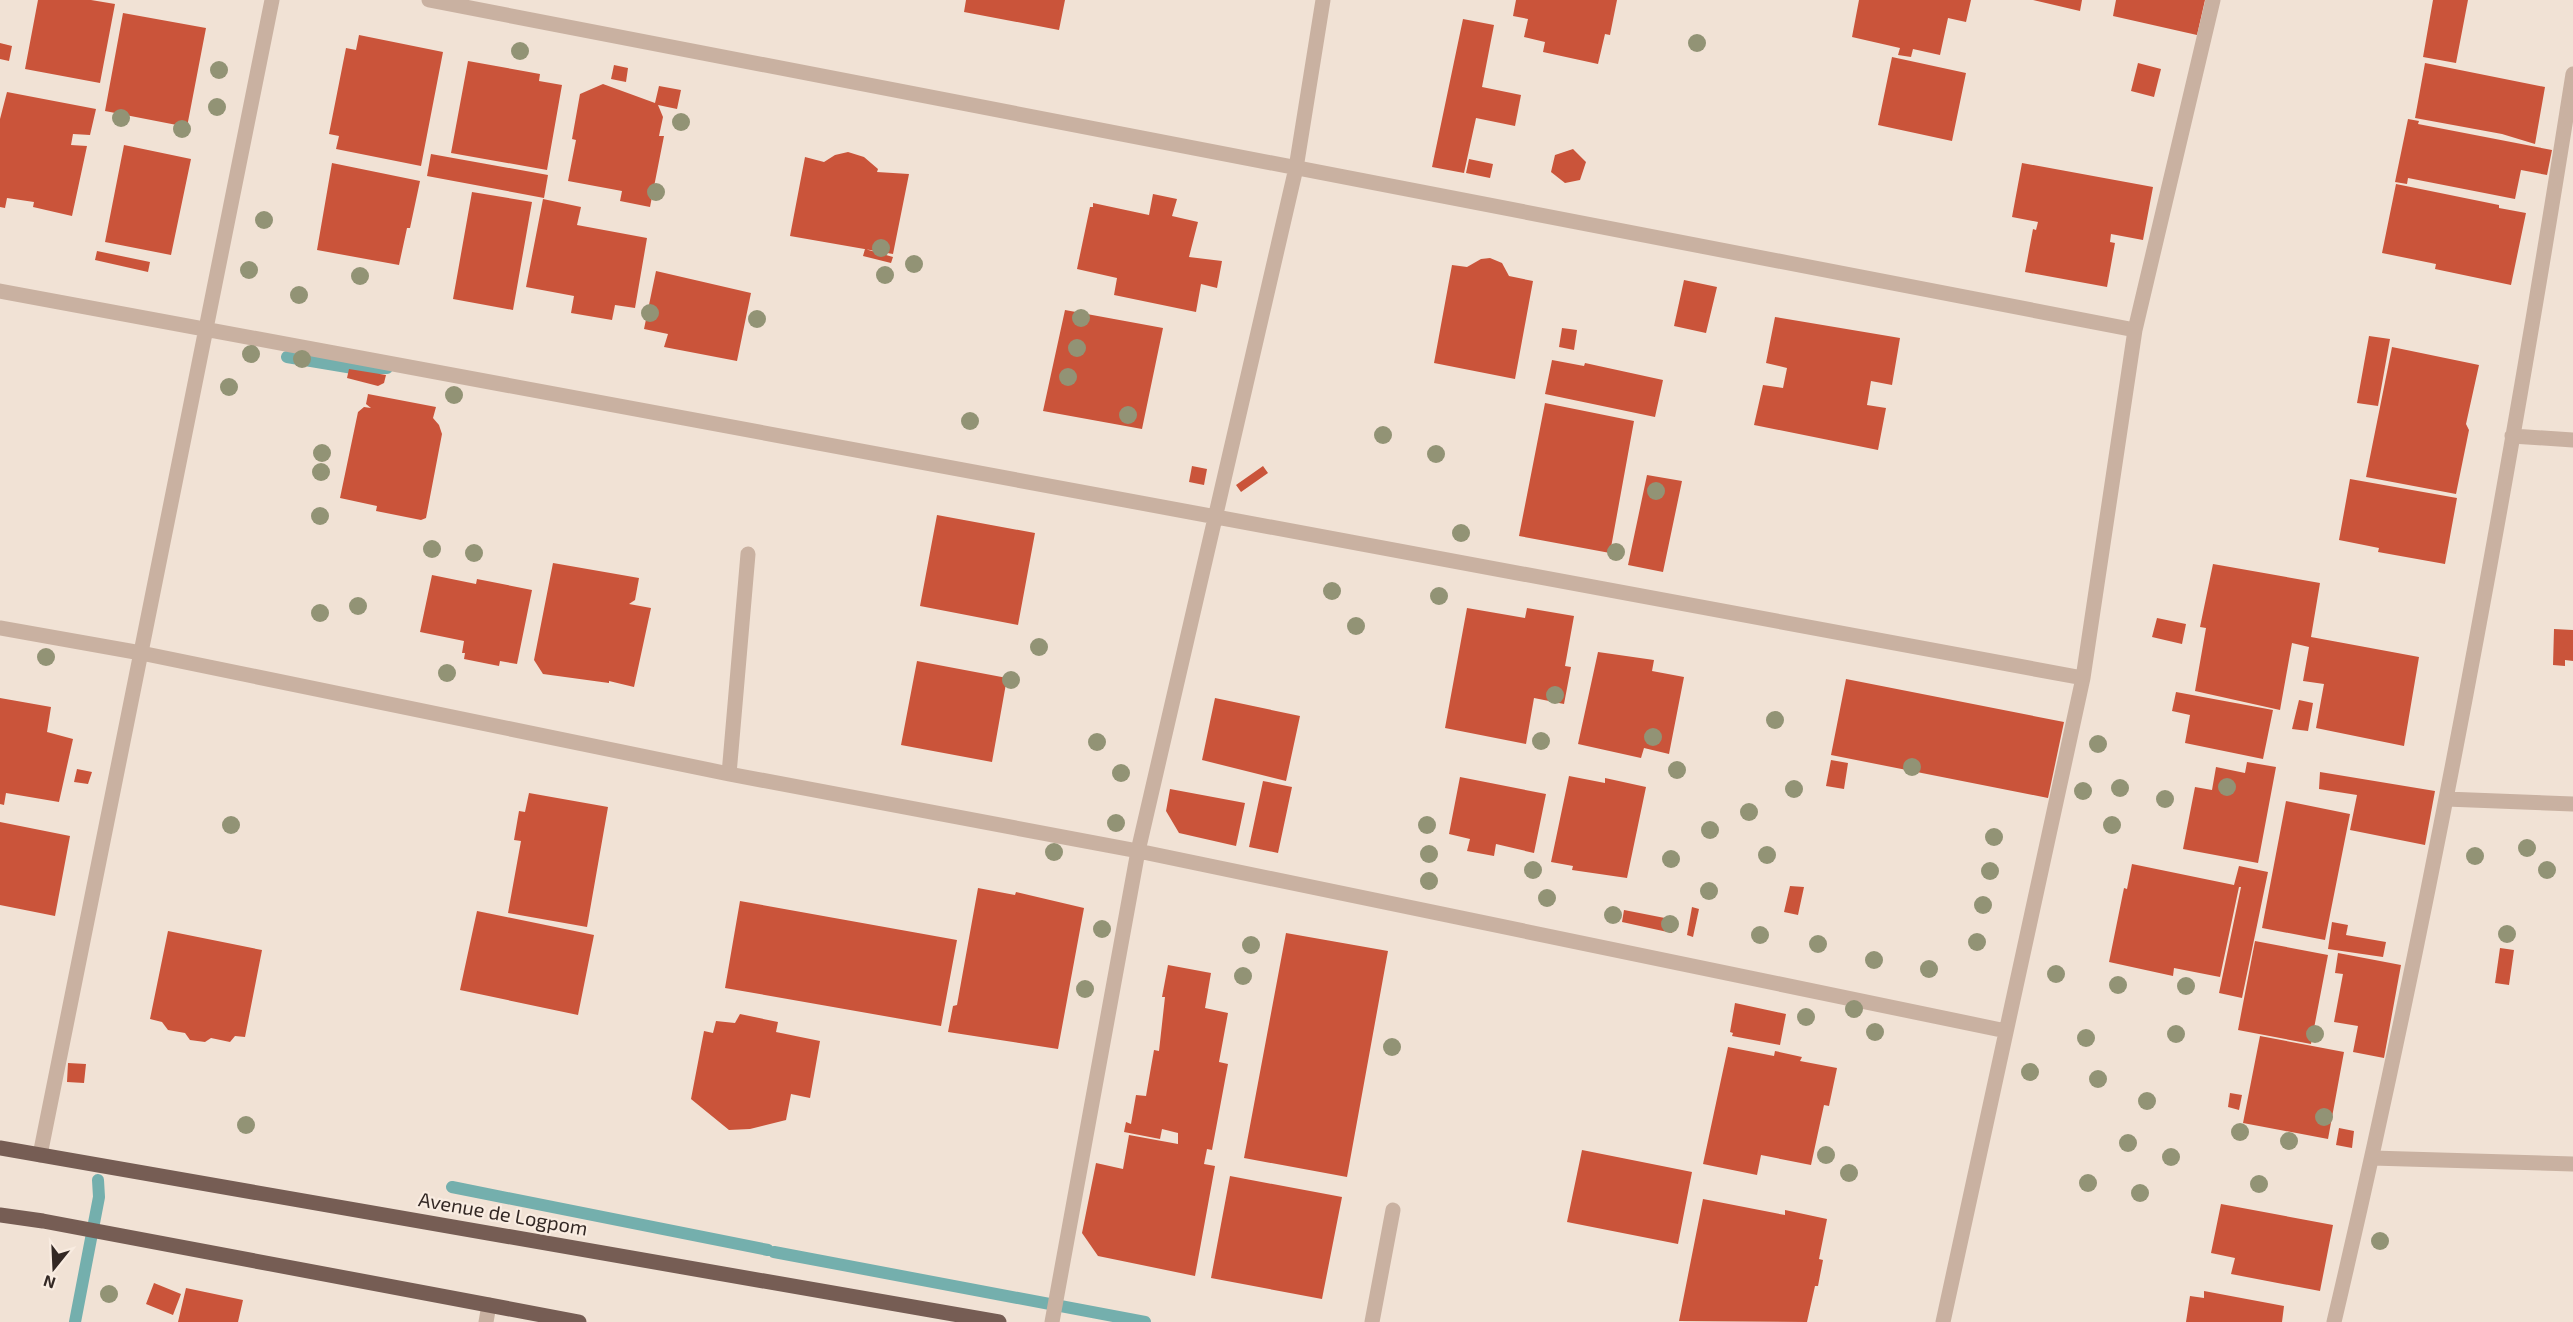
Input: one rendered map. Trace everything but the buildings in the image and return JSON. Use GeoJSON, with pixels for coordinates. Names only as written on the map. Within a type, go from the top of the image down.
{"type":"FeatureCollection","features":[{"type":"Feature","properties":{"kind":"main road","name":"Avenue de Logpom"},"geometry":{"type":"LineString","coordinates":[[0,1148],[999,1322]]}},
{"type":"Feature","properties":{"kind":"main road"},"geometry":{"type":"LineString","coordinates":[[0,1215],[44,1221],[579,1322]]}},
{"type":"Feature","properties":{"kind":"street"},"geometry":{"type":"LineString","coordinates":[[40,1155],[272,0]]}},
{"type":"Feature","properties":{"kind":"street"},"geometry":{"type":"LineString","coordinates":[[429,0],[2135,330]]}},
{"type":"Feature","properties":{"kind":"street"},"geometry":{"type":"LineString","coordinates":[[1052,1322],[1138,851],[1296,168],[1323,0]]}},
{"type":"Feature","properties":{"kind":"street"},"geometry":{"type":"LineString","coordinates":[[1943,1322],[2083,678],[2135,330],[2213,0]]}},
{"type":"Feature","properties":{"kind":"street"},"geometry":{"type":"LineString","coordinates":[[2334,1322],[2372,1158],[2446,799],[2567,149],[2573,74]]}},
{"type":"Feature","properties":{"kind":"street"},"geometry":{"type":"LineString","coordinates":[[0,291],[2083,678]]}},
{"type":"Feature","properties":{"kind":"street"},"geometry":{"type":"LineString","coordinates":[[2512,436],[2573,440]]}},
{"type":"Feature","properties":{"kind":"street"},"geometry":{"type":"LineString","coordinates":[[729,774],[747,554]]}},
{"type":"Feature","properties":{"kind":"street"},"geometry":{"type":"LineString","coordinates":[[0,628],[141,653],[729,774],[1138,851],[2006,1031]]}},
{"type":"Feature","properties":{"kind":"street"},"geometry":{"type":"LineString","coordinates":[[2446,799],[2573,804]]}},
{"type":"Feature","properties":{"kind":"street"},"geometry":{"type":"LineString","coordinates":[[2372,1158],[2573,1164]]}},
{"type":"Feature","properties":{"kind":"street"},"geometry":{"type":"LineString","coordinates":[[1372,1322],[1393,1210]]}},
{"type":"Feature","properties":{"kind":"street"},"geometry":{"type":"LineString","coordinates":[[486,1322],[489,1305]]}},
{"type":"Feature","properties":{"kind":"waterway"},"geometry":{"type":"LineString","coordinates":[[287,357],[353,368],[387,368]]}},
{"type":"Feature","properties":{"kind":"waterway"},"geometry":{"type":"LineString","coordinates":[[75,1322],[99,1197],[98,1180]]}},
{"type":"Feature","properties":{"kind":"waterway"},"geometry":{"type":"LineString","coordinates":[[452,1187],[768,1250]]}},
{"type":"Feature","properties":{"kind":"waterway"},"geometry":{"type":"LineString","coordinates":[[774,1252],[1145,1322]]}}]}
